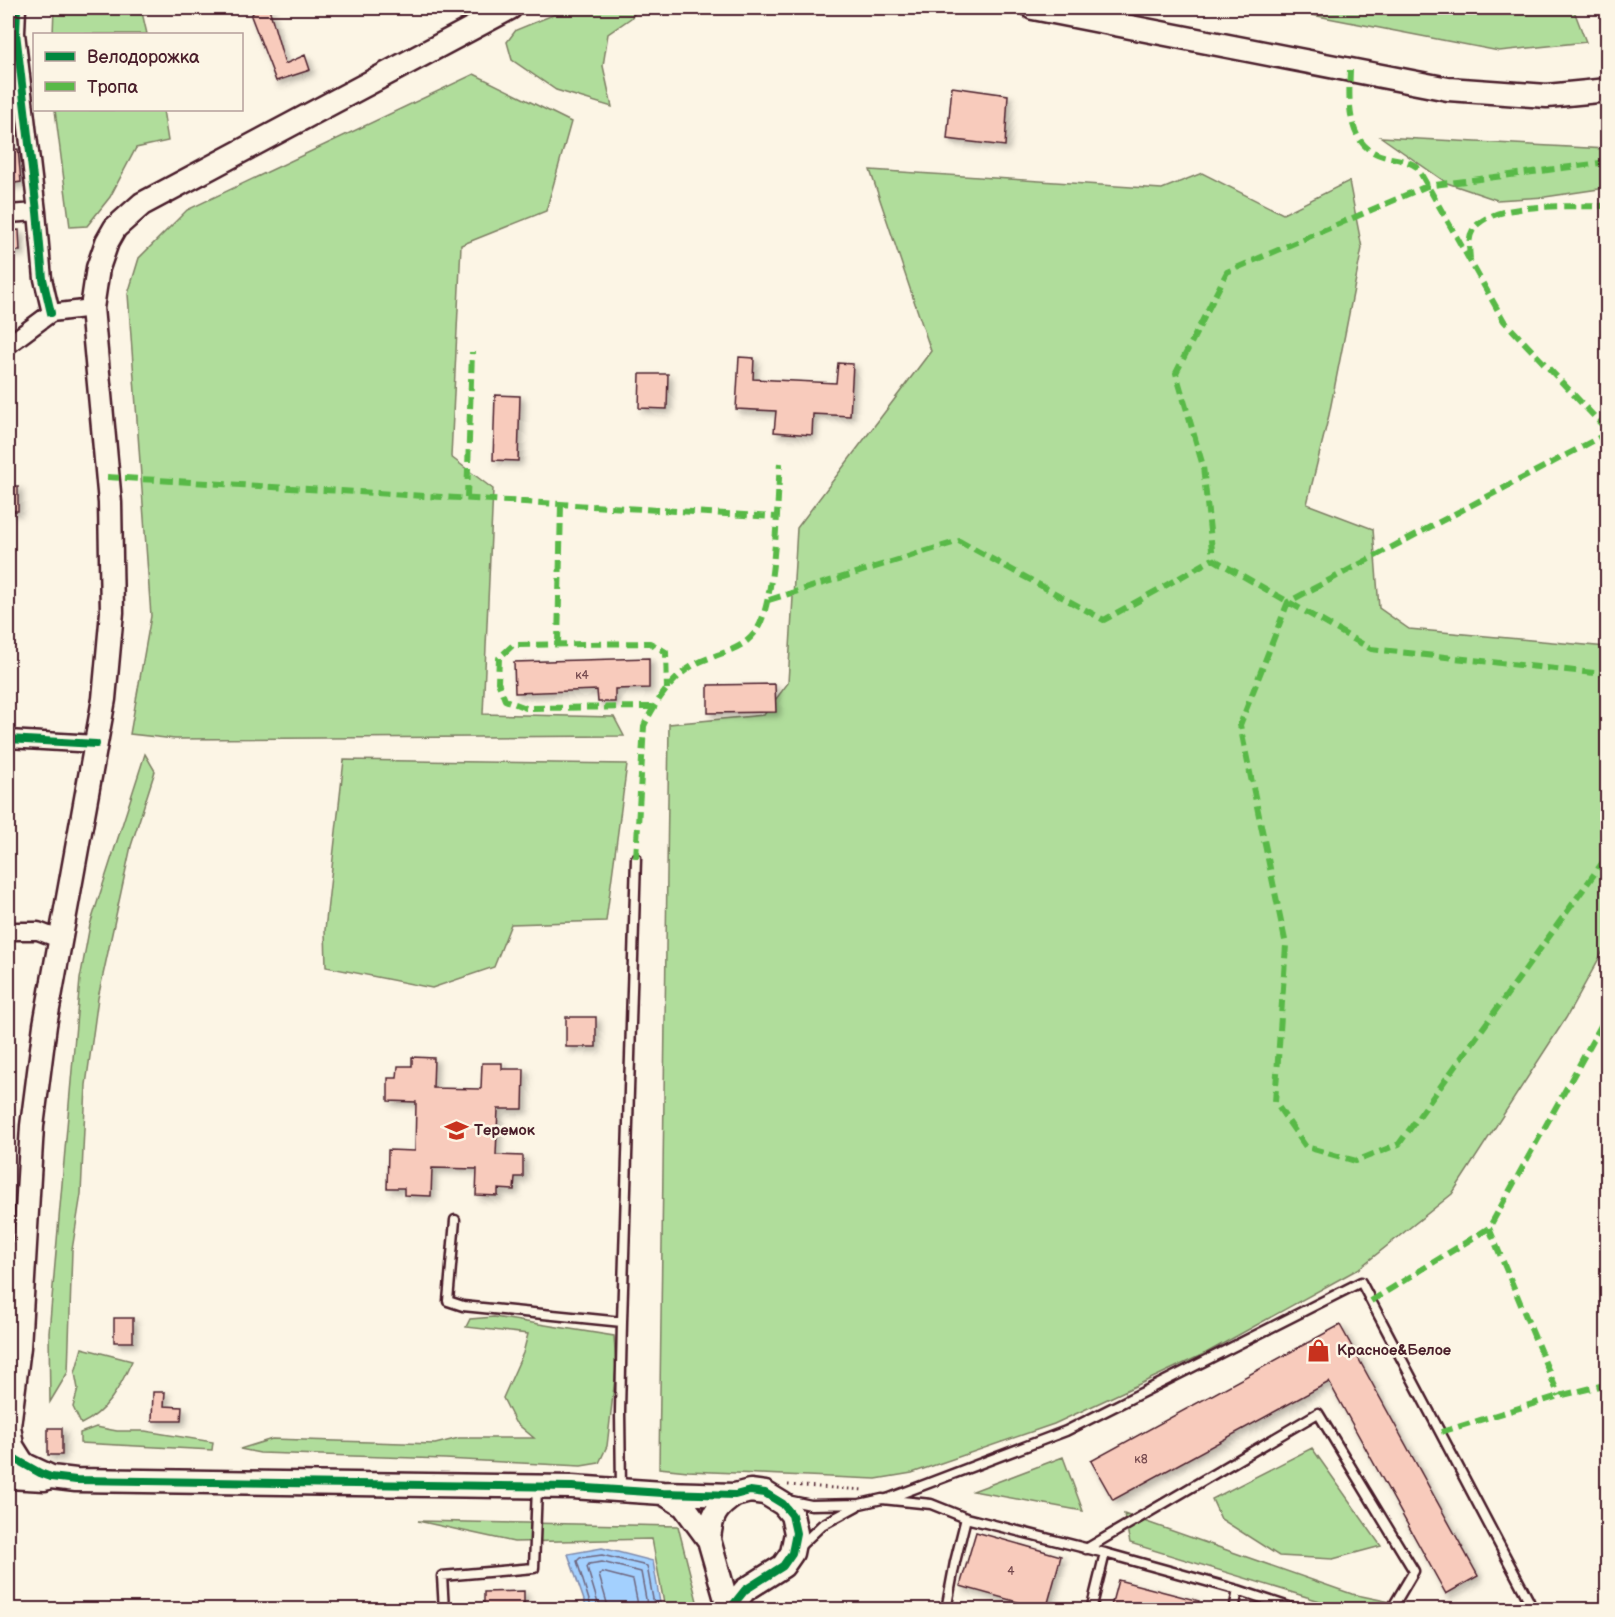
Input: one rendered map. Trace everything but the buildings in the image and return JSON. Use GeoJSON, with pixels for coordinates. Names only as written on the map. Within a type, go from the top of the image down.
{"type":"FeatureCollection","features":[{"type":"Feature","properties":{"kind":"main road"},"geometry":{"type":"LineString","coordinates":[[31,1469],[16,1455],[10,1437],[10,1412],[11,1386],[19,1347],[32,1126],[59,939],[96,744],[108,663],[112,612],[110,503],[92,308],[98,268],[114,228],[142,204],[510,8]]}},
{"type":"Feature","properties":{"kind":"main road"},"geometry":{"type":"LineString","coordinates":[[1033,8],[1072,12],[1448,89],[1547,96],[1608,90]]}},
{"type":"Feature","properties":{"kind":"main road"},"geometry":{"type":"LineString","coordinates":[[8,1455],[31,1469],[51,1477],[70,1479]]}},
{"type":"Feature","properties":{"kind":"main road"},"geometry":{"type":"LineString","coordinates":[[8,1477],[537,1486],[735,1495],[750,1491],[765,1493],[775,1497],[792,1515],[796,1533],[792,1553],[783,1566],[744,1590],[729,1609]]}},
{"type":"Feature","properties":{"kind":"main road"},"geometry":{"type":"LineString","coordinates":[[663,1493],[684,1506],[728,1571],[750,1578],[764,1576]]}},
{"type":"Feature","properties":{"kind":"main road"},"geometry":{"type":"LineString","coordinates":[[729,1609],[711,1547],[711,1521],[720,1505],[735,1495]]}},
{"type":"Feature","properties":{"kind":"street"},"geometry":{"type":"LineString","coordinates":[[17,8],[16,33],[38,212],[43,279],[51,313]]}},
{"type":"Feature","properties":{"kind":"street"},"geometry":{"type":"LineString","coordinates":[[8,214],[38,212]]}},
{"type":"Feature","properties":{"kind":"street"},"geometry":{"type":"LineString","coordinates":[[8,345],[51,313],[92,308]]}},
{"type":"Feature","properties":{"kind":"street"},"geometry":{"type":"LineString","coordinates":[[8,739],[96,744]]}},
{"type":"Feature","properties":{"kind":"street"},"geometry":{"type":"LineString","coordinates":[[8,932],[38,931],[59,939]]}},
{"type":"Feature","properties":{"kind":"lane"},"geometry":{"type":"LineString","coordinates":[[621,1490],[622,1322],[636,858]]}},
{"type":"Feature","properties":{"kind":"lane"},"geometry":{"type":"LineString","coordinates":[[455,1220],[448,1301],[463,1306],[622,1322]]}},
{"type":"Feature","properties":{"kind":"lane"},"geometry":{"type":"LineString","coordinates":[[888,1499],[1066,1431],[1361,1282],[1529,1601],[1529,1610]]}},
{"type":"Feature","properties":{"kind":"lane"},"geometry":{"type":"LineString","coordinates":[[1086,1549],[1317,1413],[1414,1571],[1391,1610]]}},
{"type":"Feature","properties":{"kind":"lane"},"geometry":{"type":"LineString","coordinates":[[444,1610],[442,1576],[534,1568],[537,1486]]}},
{"type":"Feature","properties":{"kind":"lane"},"geometry":{"type":"LineString","coordinates":[[775,1497],[811,1505],[860,1504]]}},
{"type":"Feature","properties":{"kind":"lane"},"geometry":{"type":"LineString","coordinates":[[792,1553],[822,1525],[860,1504],[882,1498],[931,1504],[966,1518],[1105,1553],[1238,1590],[1298,1610]]}},
{"type":"Feature","properties":{"kind":"lane"},"geometry":{"type":"LineString","coordinates":[[946,1610],[952,1572],[966,1518]]}},
{"type":"Feature","properties":{"kind":"lane"},"geometry":{"type":"LineString","coordinates":[[1091,1610],[1105,1553]]}},
{"type":"Feature","properties":{"kind":"lane"},"geometry":{"type":"LineString","coordinates":[[1234,1610],[1238,1590]]}},
{"type":"Feature","properties":{"kind":"green space"},"geometry":{"type":"Polygon","coordinates":[[[54,8],[141,8],[147,33],[53,33],[54,8]]]}},
{"type":"Feature","properties":{"kind":"green space"},"geometry":{"type":"Polygon","coordinates":[[[570,8],[639,8],[631,18],[608,34],[603,66],[612,107],[556,90],[512,60],[507,42],[516,30],[570,8]]]}},
{"type":"Feature","properties":{"kind":"green space"},"geometry":{"type":"Polygon","coordinates":[[[1276,8],[1573,8],[1586,42],[1499,51],[1276,8]]]}},
{"type":"Feature","properties":{"kind":"green space"},"geometry":{"type":"Polygon","coordinates":[[[474,74],[571,122],[546,211],[461,245],[451,457],[493,489],[483,714],[614,717],[624,736],[175,739],[130,734],[151,616],[128,294],[139,258],[187,210],[474,74]]]}},
{"type":"Feature","properties":{"kind":"green space"},"geometry":{"type":"Polygon","coordinates":[[[55,111],[163,111],[168,141],[136,148],[110,197],[87,226],[70,227],[55,111]]]}},
{"type":"Feature","properties":{"kind":"green space"},"geometry":{"type":"Polygon","coordinates":[[[1381,137],[1607,149],[1607,180],[1599,189],[1545,197],[1497,200],[1447,183],[1381,137]]]}},
{"type":"Feature","properties":{"kind":"green space"},"geometry":{"type":"Polygon","coordinates":[[[870,170],[1162,189],[1202,173],[1283,214],[1349,181],[1362,248],[1329,415],[1307,504],[1373,529],[1379,608],[1409,629],[1607,647],[1607,944],[1566,1018],[1452,1194],[1358,1269],[1206,1353],[1054,1424],[912,1473],[876,1479],[659,1468],[669,724],[764,715],[788,683],[797,528],[931,351],[870,170]]]}},
{"type":"Feature","properties":{"kind":"green space"},"geometry":{"type":"Polygon","coordinates":[[[145,754],[155,771],[131,846],[98,998],[86,1085],[81,1194],[72,1250],[68,1372],[50,1402],[49,1332],[80,979],[90,925],[145,754]]]}},
{"type":"Feature","properties":{"kind":"green space"},"geometry":{"type":"Polygon","coordinates":[[[344,760],[627,764],[606,921],[511,924],[494,967],[432,988],[326,967],[325,930],[344,760]]]}},
{"type":"Feature","properties":{"kind":"green space"},"geometry":{"type":"Polygon","coordinates":[[[494,1317],[614,1336],[616,1369],[607,1446],[599,1463],[581,1466],[260,1453],[240,1449],[272,1439],[435,1444],[459,1438],[534,1438],[515,1422],[503,1398],[523,1353],[528,1334],[466,1327],[470,1319],[494,1317]]]}},
{"type":"Feature","properties":{"kind":"green space"},"geometry":{"type":"Polygon","coordinates":[[[82,1348],[132,1361],[112,1398],[98,1413],[81,1424],[73,1407],[78,1389],[75,1373],[82,1348]]]}},
{"type":"Feature","properties":{"kind":"green space"},"geometry":{"type":"Polygon","coordinates":[[[96,1427],[117,1431],[145,1431],[213,1442],[212,1450],[80,1443],[80,1433],[96,1427]]]}},
{"type":"Feature","properties":{"kind":"green space"},"geometry":{"type":"Polygon","coordinates":[[[1312,1448],[1381,1546],[1333,1559],[1279,1556],[1221,1519],[1212,1499],[1312,1448]]]}},
{"type":"Feature","properties":{"kind":"green space"},"geometry":{"type":"Polygon","coordinates":[[[1063,1457],[1083,1511],[973,1491],[1063,1457]]]}},
{"type":"Feature","properties":{"kind":"green space"},"geometry":{"type":"Polygon","coordinates":[[[1124,1514],[1352,1594],[1424,1609],[1346,1609],[1130,1543],[1124,1514]]]}},
{"type":"Feature","properties":{"kind":"green space"},"geometry":{"type":"Polygon","coordinates":[[[418,1521],[678,1526],[699,1609],[665,1609],[652,1539],[514,1542],[418,1521]]]}},
{"type":"Feature","properties":{"kind":"water"},"geometry":{"type":"Polygon","coordinates":[[[602,1548],[653,1561],[661,1609],[587,1609],[568,1554],[602,1548]]]}},
{"type":"Feature","properties":{"kind":"marked path"},"geometry":{"type":"LineString","coordinates":[[1350,70],[1351,115],[1358,137],[1373,152],[1417,167],[1504,321],[1608,431]]}},
{"type":"Feature","properties":{"kind":"marked path"},"geometry":{"type":"LineString","coordinates":[[1608,162],[1427,186],[1227,272],[1176,373],[1203,466],[1213,559],[1371,649],[1603,674],[1608,681]]}},
{"type":"Feature","properties":{"kind":"marked path"},"geometry":{"type":"LineString","coordinates":[[1470,259],[1472,232],[1478,224],[1489,217],[1520,209],[1602,206],[1608,203]]}},
{"type":"Feature","properties":{"kind":"marked path"},"geometry":{"type":"LineString","coordinates":[[467,498],[472,352]]}},
{"type":"Feature","properties":{"kind":"marked path"},"geometry":{"type":"LineString","coordinates":[[1608,433],[1288,602],[1240,725],[1286,945],[1275,1102],[1306,1147],[1356,1161],[1399,1144],[1608,855]]}},
{"type":"Feature","properties":{"kind":"marked path"},"geometry":{"type":"LineString","coordinates":[[636,858],[644,726],[664,693],[684,671],[743,644],[756,631],[763,618],[772,576],[780,463]]}},
{"type":"Feature","properties":{"kind":"marked path"},"geometry":{"type":"LineString","coordinates":[[107,477],[776,517]]}},
{"type":"Feature","properties":{"kind":"marked path"},"geometry":{"type":"LineString","coordinates":[[558,644],[561,504]]}},
{"type":"Feature","properties":{"kind":"marked path"},"geometry":{"type":"LineString","coordinates":[[769,600],[959,541],[1104,620],[1213,559]]}},
{"type":"Feature","properties":{"kind":"marked path"},"geometry":{"type":"LineString","coordinates":[[652,707],[526,708],[505,700],[498,682],[499,658],[513,645],[650,643],[666,652],[667,689]]}},
{"type":"Feature","properties":{"kind":"marked path"},"geometry":{"type":"LineString","coordinates":[[1371,1301],[1489,1228],[1608,1013]]}},
{"type":"Feature","properties":{"kind":"marked path"},"geometry":{"type":"LineString","coordinates":[[1489,1228],[1559,1396]]}},
{"type":"Feature","properties":{"kind":"marked path"},"geometry":{"type":"LineString","coordinates":[[1441,1432],[1559,1396],[1608,1384]]}},
{"type":"Feature","properties":{"kind":"cycle path"},"geometry":{"type":"LineString","coordinates":[[17,8],[16,33],[43,279],[51,313]]}},
{"type":"Feature","properties":{"kind":"cycle path"},"geometry":{"type":"LineString","coordinates":[[8,739],[96,744]]}},
{"type":"Feature","properties":{"kind":"cycle path"},"geometry":{"type":"LineString","coordinates":[[8,1455],[40,1473],[51,1477],[76,1480],[572,1487],[735,1495],[750,1491],[765,1493],[783,1504],[792,1515],[796,1533],[792,1553],[783,1566],[745,1590],[729,1610]]}},
{"type":"Feature","properties":{"kind":"place","name":"Теремок"},"geometry":{"type":"Point","coordinates":[456,1130]}},
{"type":"Feature","properties":{"kind":"place","name":"Красное&Белое"},"geometry":{"type":"Point","coordinates":[1319,1350]}}]}
